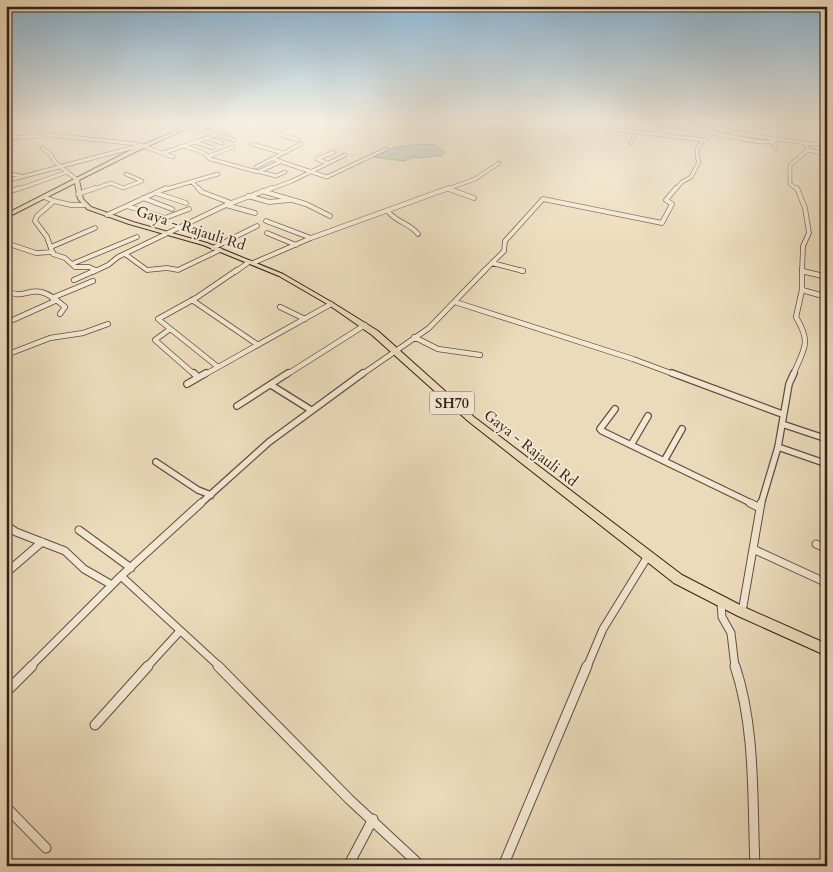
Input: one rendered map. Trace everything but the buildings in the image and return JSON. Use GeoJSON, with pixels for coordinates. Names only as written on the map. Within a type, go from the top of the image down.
{"type":"FeatureCollection","features":[{"type":"Feature","properties":{"kind":"main road"},"geometry":{"type":"LineString","coordinates":[[6,216],[106,165]]}},
{"type":"Feature","properties":{"kind":"main road"},"geometry":{"type":"LineString","coordinates":[[77,180],[78,194],[85,206]]}},
{"type":"Feature","properties":{"kind":"main road","name":"Gaya - Rajauli Rd"},"geometry":{"type":"LineString","coordinates":[[85,206],[107,215],[217,249],[290,280],[331,304],[365,325],[479,425],[685,584],[721,603],[827,650]]}},
{"type":"Feature","properties":{"kind":"street"},"geometry":{"type":"LineString","coordinates":[[6,181],[66,165]]}},
{"type":"Feature","properties":{"kind":"street"},"geometry":{"type":"LineString","coordinates":[[234,165],[276,176],[285,172]]}},
{"type":"Feature","properties":{"kind":"street"},"geometry":{"type":"LineString","coordinates":[[256,167],[262,165]]}},
{"type":"Feature","properties":{"kind":"street"},"geometry":{"type":"LineString","coordinates":[[259,172],[274,165]]}},
{"type":"Feature","properties":{"kind":"street"},"geometry":{"type":"LineString","coordinates":[[289,165],[329,177],[356,165]]}},
{"type":"Feature","properties":{"kind":"street"},"geometry":{"type":"LineString","coordinates":[[74,280],[226,205],[262,190],[292,181],[324,165]]}},
{"type":"Feature","properties":{"kind":"street"},"geometry":{"type":"LineString","coordinates":[[218,367],[158,318],[192,300],[251,263],[311,238],[475,179],[496,165]]}},
{"type":"Feature","properties":{"kind":"street"},"geometry":{"type":"LineString","coordinates":[[6,692],[121,576],[270,442],[311,410],[429,328],[505,249],[505,241],[524,218],[544,199],[662,223],[672,204],[666,200],[667,198],[682,182],[691,177],[698,165]]}},
{"type":"Feature","properties":{"kind":"street"},"geometry":{"type":"LineString","coordinates":[[742,612],[760,508],[778,447],[782,414],[793,373],[807,342],[804,330],[796,317],[802,290],[803,246],[809,233],[805,208],[798,189],[790,184],[790,165]]}},
{"type":"Feature","properties":{"kind":"street"},"geometry":{"type":"LineString","coordinates":[[61,166],[77,180]]}},
{"type":"Feature","properties":{"kind":"street"},"geometry":{"type":"LineString","coordinates":[[6,193],[67,172]]}},
{"type":"Feature","properties":{"kind":"street"},"geometry":{"type":"LineString","coordinates":[[6,173],[24,176]]}},
{"type":"Feature","properties":{"kind":"street"},"geometry":{"type":"LineString","coordinates":[[78,194],[111,183],[123,188],[142,181],[126,174]]}},
{"type":"Feature","properties":{"kind":"street"},"geometry":{"type":"LineString","coordinates":[[107,215],[171,186],[218,174]]}},
{"type":"Feature","properties":{"kind":"street"},"geometry":{"type":"LineString","coordinates":[[192,182],[202,192],[231,203]]}},
{"type":"Feature","properties":{"kind":"street"},"geometry":{"type":"LineString","coordinates":[[449,189],[474,198]]}},
{"type":"Feature","properties":{"kind":"street"},"geometry":{"type":"LineString","coordinates":[[262,190],[293,200],[330,216]]}},
{"type":"Feature","properties":{"kind":"street"},"geometry":{"type":"LineString","coordinates":[[156,192],[186,203]]}},
{"type":"Feature","properties":{"kind":"street"},"geometry":{"type":"LineString","coordinates":[[248,196],[269,202],[293,200]]}},
{"type":"Feature","properties":{"kind":"street"},"geometry":{"type":"LineString","coordinates":[[44,197],[54,202],[85,206]]}},
{"type":"Feature","properties":{"kind":"street"},"geometry":{"type":"LineString","coordinates":[[143,198],[172,209]]}},
{"type":"Feature","properties":{"kind":"street"},"geometry":{"type":"LineString","coordinates":[[54,202],[37,216],[35,221],[47,237],[52,250],[76,268],[89,267],[96,270]]}},
{"type":"Feature","properties":{"kind":"street"},"geometry":{"type":"LineString","coordinates":[[226,205],[255,213]]}},
{"type":"Feature","properties":{"kind":"street"},"geometry":{"type":"LineString","coordinates":[[127,206],[165,218],[189,209]]}},
{"type":"Feature","properties":{"kind":"street"},"geometry":{"type":"LineString","coordinates":[[388,210],[392,216],[412,226],[418,234]]}},
{"type":"Feature","properties":{"kind":"street"},"geometry":{"type":"LineString","coordinates":[[266,221],[311,238]]}},
{"type":"Feature","properties":{"kind":"street"},"geometry":{"type":"LineString","coordinates":[[125,254],[147,270],[167,268],[178,270],[257,226]]}},
{"type":"Feature","properties":{"kind":"street"},"geometry":{"type":"LineString","coordinates":[[6,243],[36,253],[52,250],[95,228]]}},
{"type":"Feature","properties":{"kind":"street"},"geometry":{"type":"LineString","coordinates":[[267,233],[296,245]]}},
{"type":"Feature","properties":{"kind":"street"},"geometry":{"type":"LineString","coordinates":[[72,264],[137,238]]}},
{"type":"Feature","properties":{"kind":"street"},"geometry":{"type":"LineString","coordinates":[[492,263],[523,271]]}},
{"type":"Feature","properties":{"kind":"street"},"geometry":{"type":"LineString","coordinates":[[802,271],[827,277]]}},
{"type":"Feature","properties":{"kind":"street"},"geometry":{"type":"LineString","coordinates":[[6,323],[93,281]]}},
{"type":"Feature","properties":{"kind":"street"},"geometry":{"type":"LineString","coordinates":[[6,290],[19,296],[41,292],[65,307],[60,314]]}},
{"type":"Feature","properties":{"kind":"street"},"geometry":{"type":"LineString","coordinates":[[802,290],[827,297]]}},
{"type":"Feature","properties":{"kind":"street"},"geometry":{"type":"LineString","coordinates":[[192,300],[258,344]]}},
{"type":"Feature","properties":{"kind":"street"},"geometry":{"type":"LineString","coordinates":[[455,302],[634,360],[782,414]]}},
{"type":"Feature","properties":{"kind":"street"},"geometry":{"type":"LineString","coordinates":[[187,384],[331,304]]}},
{"type":"Feature","properties":{"kind":"street"},"geometry":{"type":"LineString","coordinates":[[280,307],[305,319]]}},
{"type":"Feature","properties":{"kind":"street"},"geometry":{"type":"LineString","coordinates":[[6,355],[50,338],[83,333],[108,324]]}},
{"type":"Feature","properties":{"kind":"street"},"geometry":{"type":"LineString","coordinates":[[237,406],[365,325]]}},
{"type":"Feature","properties":{"kind":"street"},"geometry":{"type":"LineString","coordinates":[[170,329],[154,340],[198,377]]}},
{"type":"Feature","properties":{"kind":"street"},"geometry":{"type":"LineString","coordinates":[[414,337],[438,349],[480,355]]}},
{"type":"Feature","properties":{"kind":"street"},"geometry":{"type":"LineString","coordinates":[[271,385],[311,410]]}},
{"type":"Feature","properties":{"kind":"street"},"geometry":{"type":"LineString","coordinates":[[615,409],[600,429],[760,508]]}},
{"type":"Feature","properties":{"kind":"street"},"geometry":{"type":"LineString","coordinates":[[631,445],[648,416]]}},
{"type":"Feature","properties":{"kind":"street"},"geometry":{"type":"LineString","coordinates":[[782,424],[827,440]]}},
{"type":"Feature","properties":{"kind":"street"},"geometry":{"type":"LineString","coordinates":[[664,461],[682,429]]}},
{"type":"Feature","properties":{"kind":"street"},"geometry":{"type":"LineString","coordinates":[[778,447],[827,464]]}},
{"type":"Feature","properties":{"kind":"street"},"geometry":{"type":"LineString","coordinates":[[156,462],[198,490],[212,495]]}},
{"type":"Feature","properties":{"kind":"street"},"geometry":{"type":"LineString","coordinates":[[6,525],[16,532],[65,551],[84,569],[112,585]]}},
{"type":"Feature","properties":{"kind":"street"},"geometry":{"type":"LineString","coordinates":[[79,530],[131,568]]}},
{"type":"Feature","properties":{"kind":"street"},"geometry":{"type":"LineString","coordinates":[[6,573],[42,542]]}},
{"type":"Feature","properties":{"kind":"street"},"geometry":{"type":"LineString","coordinates":[[816,544],[827,548]]}},
{"type":"Feature","properties":{"kind":"street"},"geometry":{"type":"LineString","coordinates":[[753,549],[827,583]]}},
{"type":"Feature","properties":{"kind":"street"},"geometry":{"type":"LineString","coordinates":[[503,866],[603,629],[648,556]]}},
{"type":"Feature","properties":{"kind":"street"},"geometry":{"type":"LineString","coordinates":[[121,576],[250,697],[350,800],[373,819],[421,866]]}},
{"type":"Feature","properties":{"kind":"street"},"geometry":{"type":"LineString","coordinates":[[721,603],[722,617],[732,633],[732,655],[739,679],[749,740],[755,866]]}},
{"type":"Feature","properties":{"kind":"street"},"geometry":{"type":"LineString","coordinates":[[96,725],[180,631]]}},
{"type":"Feature","properties":{"kind":"street"},"geometry":{"type":"LineString","coordinates":[[6,807],[46,848]]}},
{"type":"Feature","properties":{"kind":"street"},"geometry":{"type":"LineString","coordinates":[[348,866],[373,819]]}}]}
